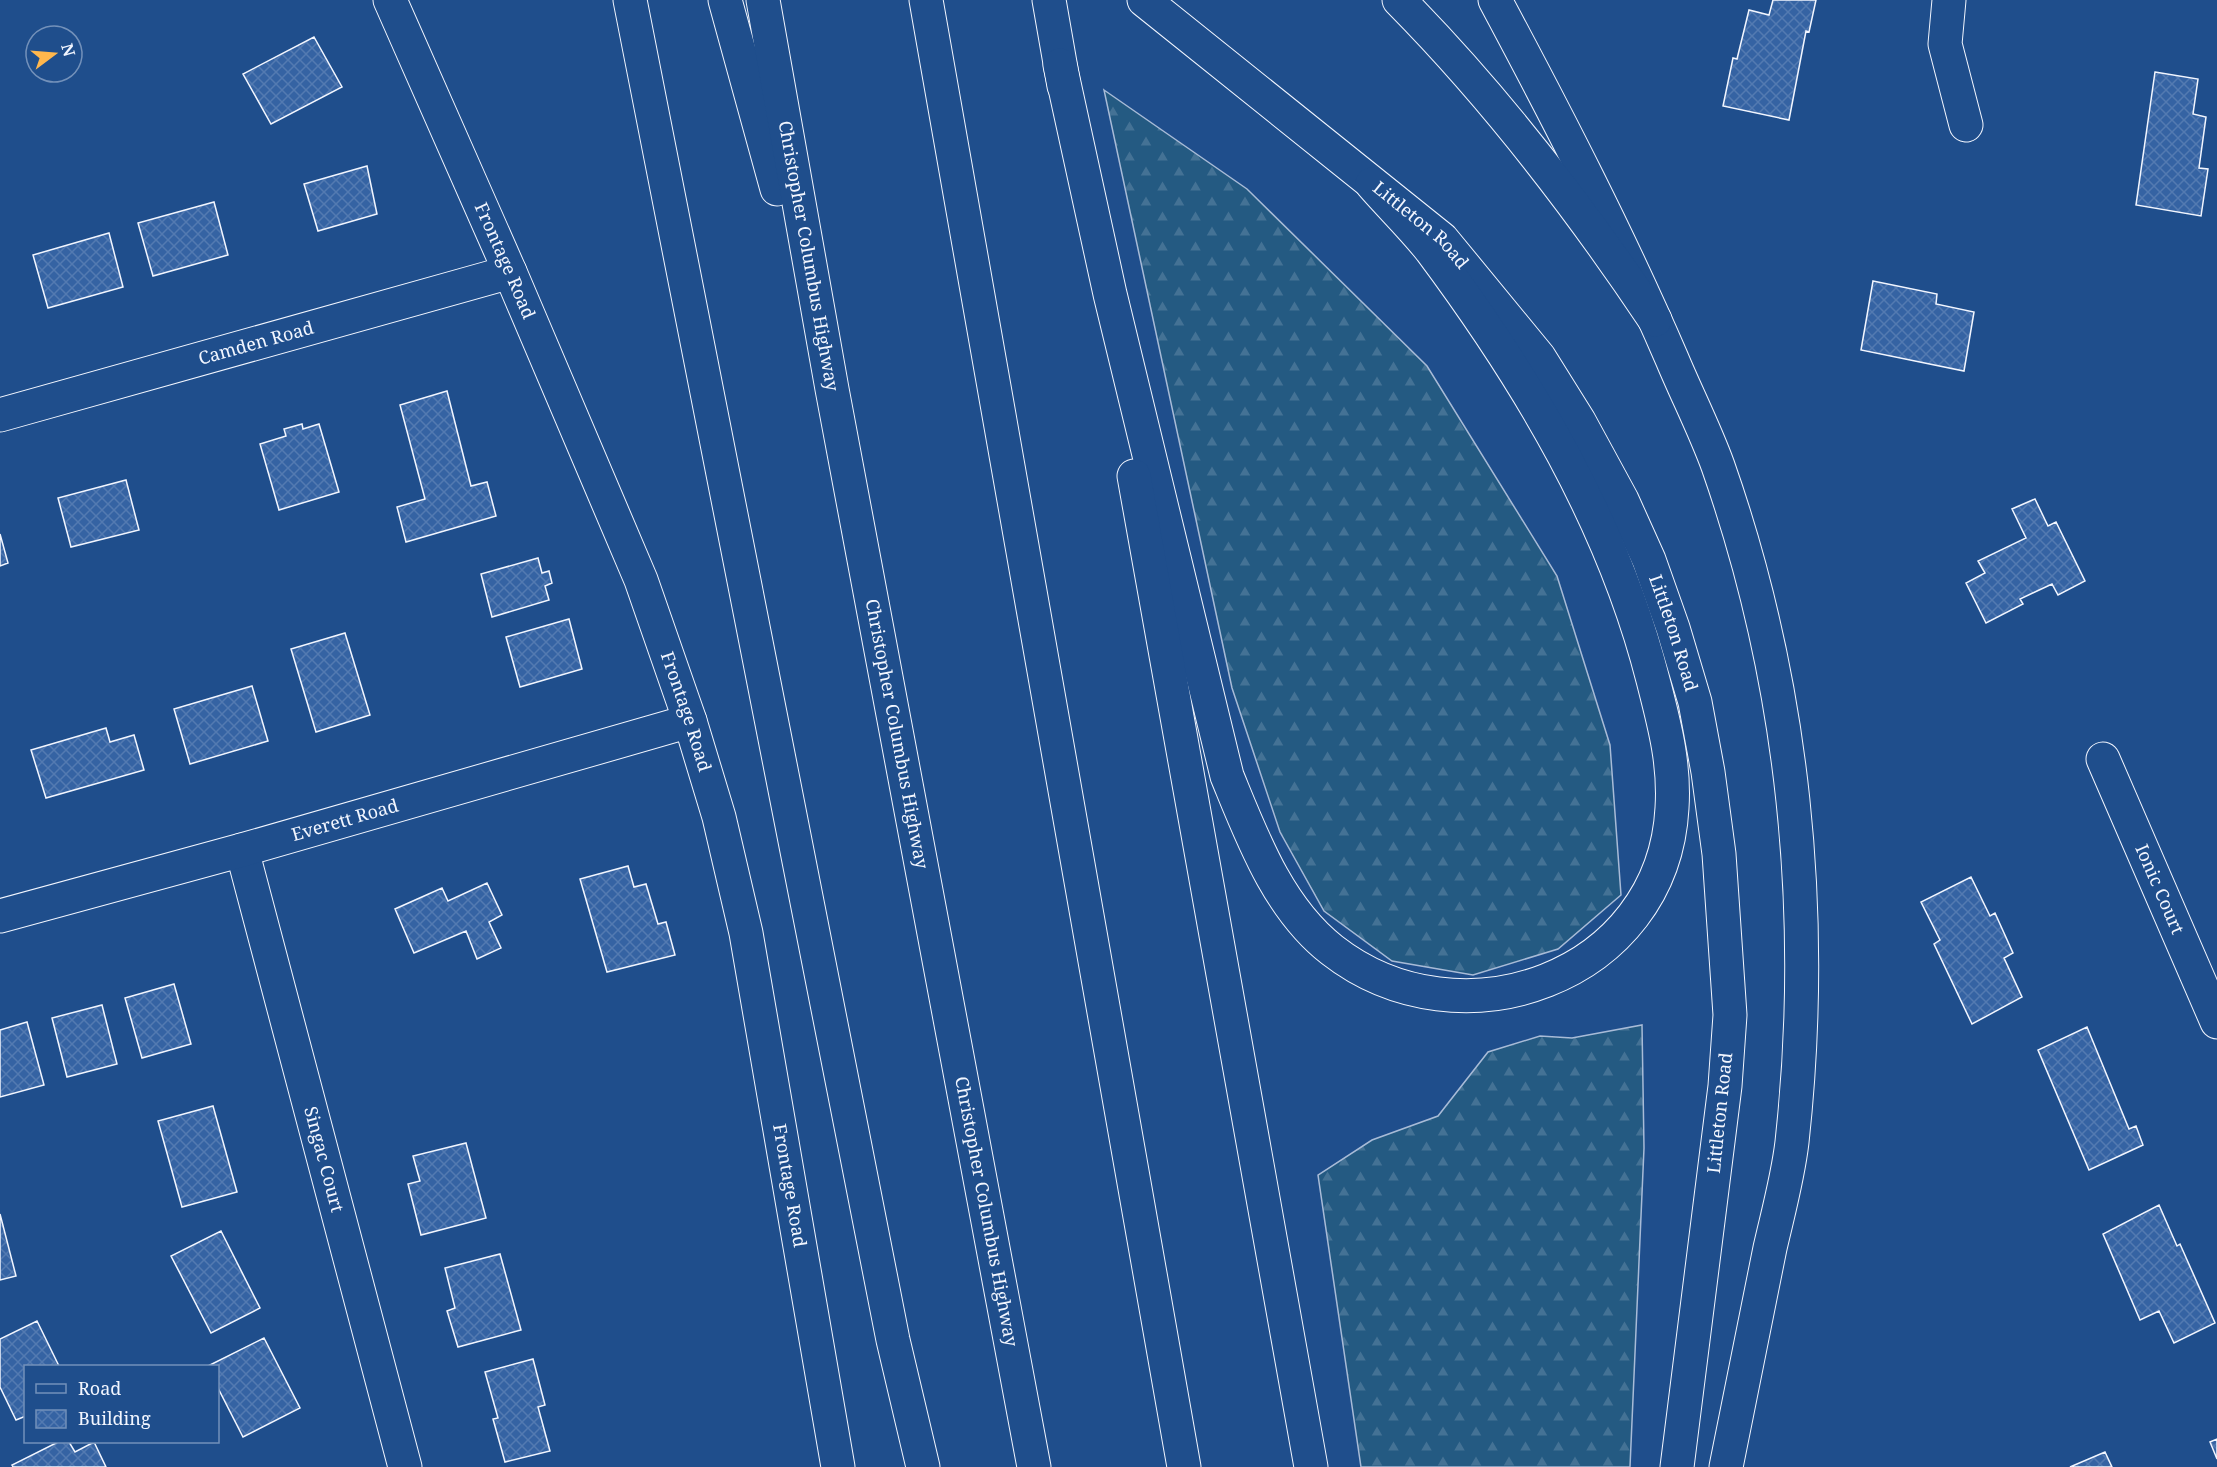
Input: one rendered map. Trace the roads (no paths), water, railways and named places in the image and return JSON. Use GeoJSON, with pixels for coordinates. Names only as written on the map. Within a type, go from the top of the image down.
{"type":"FeatureCollection","features":[{"type":"Feature","properties":{"kind":"main road","name":"Frontage Road"},"geometry":{"type":"LineString","coordinates":[[390,0],[510,272],[641,580],[690,721],[719,817],[746,933],[838,1467]]}},
{"type":"Feature","properties":{"kind":"main road"},"geometry":{"type":"LineString","coordinates":[[630,0],[893,1340],[922,1467]]}},
{"type":"Feature","properties":{"kind":"main road"},"geometry":{"type":"LineString","coordinates":[[725,0],[832,389]]}},
{"type":"Feature","properties":{"kind":"main road","name":"Christopher Columbus Highway"},"geometry":{"type":"LineString","coordinates":[[763,0],[832,389],[1034,1467]]}},
{"type":"Feature","properties":{"kind":"main road"},"geometry":{"type":"LineString","coordinates":[[926,0],[1184,1467]]}},
{"type":"Feature","properties":{"kind":"main road"},"geometry":{"type":"LineString","coordinates":[[1049,0],[1311,1467]]}},
{"type":"Feature","properties":{"kind":"main road","name":"Littleton Road"},"geometry":{"type":"LineString","coordinates":[[1144,0],[1442,239],[1539,357],[1579,421],[1622,500],[1649,560],[1673,628],[1695,702],[1708,772],[1719,854],[1730,1015],[1725,1086],[1677,1467]]}},
{"type":"Feature","properties":{"kind":"main road"},"geometry":{"type":"LineString","coordinates":[[1399,0],[1456,58],[1527,141],[1592,227],[1655,320]]}},
{"type":"Feature","properties":{"kind":"main road"},"geometry":{"type":"LineString","coordinates":[[1495,0],[1577,153],[1655,320],[1717,464],[1759,601],[1785,730],[1797,834],[1802,927],[1800,1030],[1791,1145],[1726,1467]]}},
{"type":"Feature","properties":{"kind":"main road"},"geometry":{"type":"LineString","coordinates":[[1949,0],[1945,44],[1966,125]]}},
{"type":"Feature","properties":{"kind":"main road"},"geometry":{"type":"LineString","coordinates":[[1060,65],[1110,294],[1227,776],[1247,825],[1271,874],[1299,916],[1329,948],[1354,966],[1381,980],[1430,995],[1460,997],[1499,993],[1539,982],[1564,972],[1614,940],[1631,919],[1646,896],[1663,856],[1672,810],[1671,751],[1643,640],[1619,572],[1581,488],[1537,405],[1436,258],[1372,184]]}},
{"type":"Feature","properties":{"kind":"main road","name":"Camden Road"},"geometry":{"type":"LineString","coordinates":[[0,415],[510,272]]}},
{"type":"Feature","properties":{"kind":"main road","name":"Everett Road"},"geometry":{"type":"LineString","coordinates":[[0,916],[242,850],[690,721]]}},
{"type":"Feature","properties":{"kind":"main road","name":"Ionic Court"},"geometry":{"type":"LineString","coordinates":[[2103,759],[2217,1022]]}},
{"type":"Feature","properties":{"kind":"main road","name":"Singac Court"},"geometry":{"type":"LineString","coordinates":[[242,850],[405,1467]]}}]}
